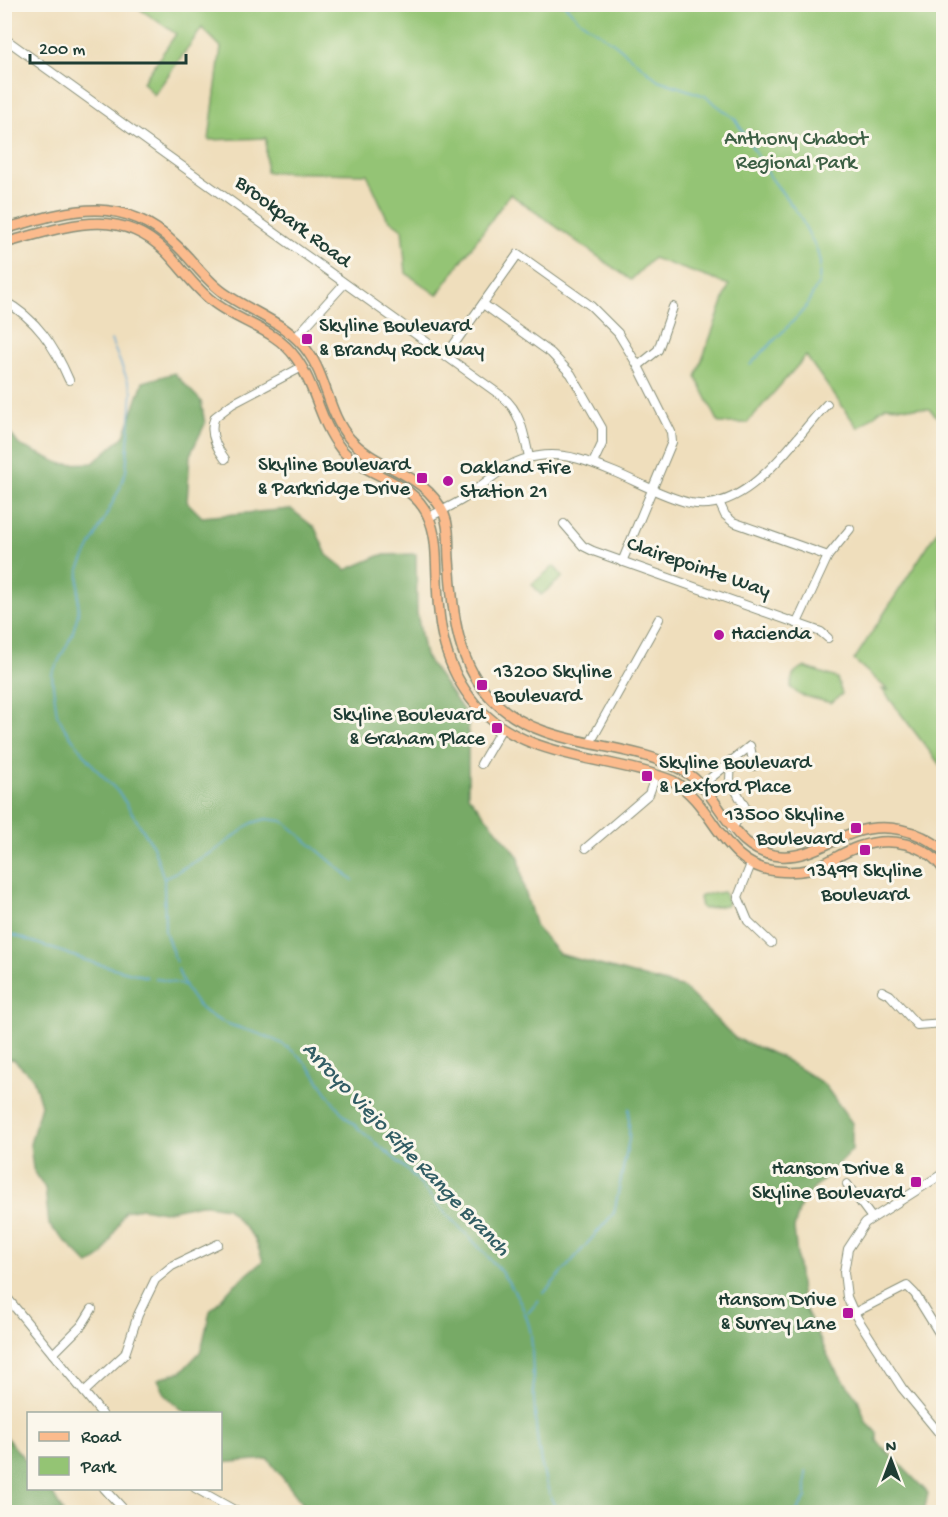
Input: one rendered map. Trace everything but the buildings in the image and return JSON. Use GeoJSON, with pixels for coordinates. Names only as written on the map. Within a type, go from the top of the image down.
{"type":"FeatureCollection","features":[{"type":"Feature","properties":{"kind":"main road"},"geometry":{"type":"LineString","coordinates":[[4,229],[61,212],[83,209],[133,217],[162,232],[220,291],[296,337],[317,367],[338,421],[352,441],[364,451],[419,482],[442,510],[448,533],[457,636],[468,664],[484,691],[513,716],[553,734],[669,764],[692,776],[702,785],[732,829],[747,844],[760,851],[778,856],[796,856],[874,827],[915,833],[944,851],[935,860]]}},
{"type":"Feature","properties":{"kind":"main road"},"geometry":{"type":"LineString","coordinates":[[4,243],[82,222],[129,230],[164,250],[210,300],[278,340],[302,367],[326,425],[343,451],[357,462],[415,495],[429,517],[436,544],[438,620],[449,663],[477,706],[502,728],[546,748],[673,781],[690,792],[726,842],[751,864],[776,871],[797,872],[810,869],[858,847],[893,841],[911,845],[935,860],[944,870]]}},
{"type":"Feature","properties":{"kind":"street","name":"Brookpark Road"},"geometry":{"type":"LineString","coordinates":[[4,38],[276,231],[344,284],[511,403],[521,423],[529,458]]}},
{"type":"Feature","properties":{"kind":"street"},"geometry":{"type":"LineString","coordinates":[[446,357],[518,254],[604,318],[639,366],[671,432],[672,442],[622,562]]}},
{"type":"Feature","properties":{"kind":"street"},"geometry":{"type":"LineString","coordinates":[[296,337],[344,284]]}},
{"type":"Feature","properties":{"kind":"street"},"geometry":{"type":"LineString","coordinates":[[4,301],[29,317],[41,330],[69,380]]}},
{"type":"Feature","properties":{"kind":"street"},"geometry":{"type":"LineString","coordinates":[[483,304],[551,353],[571,374],[602,429],[602,444],[593,463]]}},
{"type":"Feature","properties":{"kind":"street"},"geometry":{"type":"LineString","coordinates":[[639,366],[658,350],[673,307]]}},
{"type":"Feature","properties":{"kind":"street"},"geometry":{"type":"LineString","coordinates":[[225,459],[213,434],[215,417],[232,404],[302,367]]}},
{"type":"Feature","properties":{"kind":"street"},"geometry":{"type":"LineString","coordinates":[[429,517],[467,497],[496,472],[529,458],[558,455],[593,463],[689,503],[719,502],[741,492],[757,479],[792,447],[827,404]]}},
{"type":"Feature","properties":{"kind":"street"},"geometry":{"type":"LineString","coordinates":[[719,502],[725,515],[733,522],[828,556]]}},
{"type":"Feature","properties":{"kind":"street","name":"Clairepointe Way"},"geometry":{"type":"LineString","coordinates":[[564,524],[584,546],[622,562],[821,632],[828,638]]}},
{"type":"Feature","properties":{"kind":"street"},"geometry":{"type":"LineString","coordinates":[[797,623],[828,556],[850,529]]}},
{"type":"Feature","properties":{"kind":"street"},"geometry":{"type":"LineString","coordinates":[[590,743],[659,619]]}},
{"type":"Feature","properties":{"kind":"street"},"geometry":{"type":"LineString","coordinates":[[481,764],[502,728]]}},
{"type":"Feature","properties":{"kind":"street"},"geometry":{"type":"LineString","coordinates":[[702,785],[750,746],[754,766]]}},
{"type":"Feature","properties":{"kind":"street"},"geometry":{"type":"LineString","coordinates":[[731,760],[730,780],[745,807],[732,829]]}},
{"type":"Feature","properties":{"kind":"street"},"geometry":{"type":"LineString","coordinates":[[586,848],[649,794],[656,775]]}},
{"type":"Feature","properties":{"kind":"street"},"geometry":{"type":"LineString","coordinates":[[751,864],[738,897],[748,921],[771,943]]}},
{"type":"Feature","properties":{"kind":"street"},"geometry":{"type":"LineString","coordinates":[[882,991],[890,994],[917,1025],[944,1023]]}},
{"type":"Feature","properties":{"kind":"street"},"geometry":{"type":"LineString","coordinates":[[944,1173],[872,1218],[856,1235],[845,1259],[844,1284],[854,1313],[902,1388],[944,1439]]}},
{"type":"Feature","properties":{"kind":"street"},"geometry":{"type":"LineString","coordinates":[[847,1184],[872,1218]]}},
{"type":"Feature","properties":{"kind":"street"},"geometry":{"type":"LineString","coordinates":[[84,1392],[125,1354],[138,1315],[155,1280],[172,1266],[218,1244]]}},
{"type":"Feature","properties":{"kind":"street"},"geometry":{"type":"LineString","coordinates":[[854,1313],[907,1286],[915,1294],[944,1341]]}},
{"type":"Feature","properties":{"kind":"street"},"geometry":{"type":"LineString","coordinates":[[4,1294],[101,1412]]}},
{"type":"Feature","properties":{"kind":"street"},"geometry":{"type":"LineString","coordinates":[[53,1354],[82,1325],[92,1309]]}},
{"type":"Feature","properties":{"kind":"street"},"geometry":{"type":"LineString","coordinates":[[104,1490],[126,1512]]}},
{"type":"Feature","properties":{"kind":"street"},"geometry":{"type":"LineString","coordinates":[[199,1490],[238,1512]]}},
{"type":"Feature","properties":{"kind":"green space","name":"Anthony Chabot Regional Park"},"geometry":{"type":"Polygon","coordinates":[[[134,5],[943,5],[943,422],[929,409],[886,406],[858,428],[806,356],[747,423],[719,423],[696,377],[729,285],[653,258],[631,280],[510,194],[437,295],[406,273],[402,229],[387,218],[367,174],[266,172],[266,138],[209,140],[221,47],[202,28],[154,95],[143,82],[176,34],[134,5]]]}},
{"type":"Feature","properties":{"kind":"green space"},"geometry":{"type":"Polygon","coordinates":[[[174,373],[201,401],[205,424],[190,455],[187,502],[202,517],[291,509],[315,528],[327,555],[346,570],[381,555],[416,554],[417,613],[425,656],[468,717],[468,795],[519,857],[524,888],[536,927],[559,954],[684,988],[735,1038],[781,1057],[824,1084],[852,1123],[852,1150],[802,1201],[794,1228],[802,1302],[834,1368],[858,1399],[866,1422],[877,1433],[877,1441],[928,1493],[924,1512],[309,1512],[268,1459],[222,1463],[222,1412],[185,1412],[166,1396],[158,1379],[182,1371],[201,1351],[210,1311],[232,1287],[263,1261],[255,1239],[227,1208],[200,1204],[164,1212],[142,1208],[125,1211],[103,1255],[89,1265],[49,1225],[45,1188],[33,1169],[30,1144],[41,1105],[33,1078],[13,1059],[5,1060],[5,426],[19,445],[62,464],[93,463],[124,436],[143,382],[174,373]]]}},
{"type":"Feature","properties":{"kind":"green space"},"geometry":{"type":"Polygon","coordinates":[[[943,522],[943,769],[882,689],[888,690],[854,660],[943,522]]]}},
{"type":"Feature","properties":{"kind":"green space"},"geometry":{"type":"Polygon","coordinates":[[[554,566],[563,577],[541,595],[532,584],[554,566]]]}},
{"type":"Feature","properties":{"kind":"green space"},"geometry":{"type":"Polygon","coordinates":[[[804,667],[837,678],[842,694],[831,703],[800,695],[791,688],[791,681],[793,675],[804,667]]]}},
{"type":"Feature","properties":{"kind":"green space"},"geometry":{"type":"Polygon","coordinates":[[[724,892],[728,903],[726,905],[703,909],[701,907],[699,898],[701,895],[724,892]]]}},
{"type":"Feature","properties":{"kind":"green space"},"geometry":{"type":"Polygon","coordinates":[[[5,1436],[27,1462],[27,1490],[51,1490],[63,1512],[5,1512],[5,1436]]]}},
{"type":"Feature","properties":{"kind":"waterway"},"geometry":{"type":"LineString","coordinates":[[564,4],[578,19],[615,44],[658,80],[705,96],[735,119],[771,178],[799,215],[817,250],[820,262],[819,282],[804,310],[750,365]]}},
{"type":"Feature","properties":{"kind":"waterway"},"geometry":{"type":"LineString","coordinates":[[111,340],[132,391],[126,471],[120,488],[79,569],[78,614],[72,635],[52,674],[53,686],[57,714],[65,729],[96,769],[120,794],[153,846],[164,879],[165,931],[176,962]]}},
{"type":"Feature","properties":{"kind":"waterway"},"geometry":{"type":"LineString","coordinates":[[165,878],[216,850],[252,823],[266,819],[283,821],[353,880]]}},
{"type":"Feature","properties":{"kind":"waterway"},"geometry":{"type":"LineString","coordinates":[[4,932],[94,963],[147,977]]}},
{"type":"Feature","properties":{"kind":"waterway","name":"Arroyo Viejo Rifle Range Branch"},"geometry":{"type":"LineString","coordinates":[[178,969],[188,992],[200,1007],[213,1017],[277,1041],[302,1059],[345,1116],[413,1175],[488,1256],[510,1284],[526,1316],[531,1334],[538,1447],[557,1512]]}},
{"type":"Feature","properties":{"kind":"waterway"},"geometry":{"type":"LineString","coordinates":[[155,978],[183,985]]}},
{"type":"Feature","properties":{"kind":"waterway"},"geometry":{"type":"LineString","coordinates":[[544,1293],[614,1213],[629,1139],[629,1108]]}},
{"type":"Feature","properties":{"kind":"waterway"},"geometry":{"type":"LineString","coordinates":[[528,1313],[539,1300]]}},
{"type":"Feature","properties":{"kind":"waterway"},"geometry":{"type":"LineString","coordinates":[[796,1512],[806,1497],[806,1471]]}},
{"type":"Feature","properties":{"kind":"waterway"},"geometry":{"type":"LineString","coordinates":[[899,1512],[905,1509]]}},
{"type":"Feature","properties":{"kind":"place","name":"Skyline Boulevard & Brandy Rock Way"},"geometry":{"type":"Point","coordinates":[307,339]}},
{"type":"Feature","properties":{"kind":"place","name":"Skyline Boulevard & Parkridge Drive"},"geometry":{"type":"Point","coordinates":[422,478]}},
{"type":"Feature","properties":{"kind":"place","name":"Oakland Fire Station 21"},"geometry":{"type":"Point","coordinates":[448,481]}},
{"type":"Feature","properties":{"kind":"place","name":"Hacienda"},"geometry":{"type":"Point","coordinates":[719,635]}},
{"type":"Feature","properties":{"kind":"place","name":"13200 Skyline Boulevard"},"geometry":{"type":"Point","coordinates":[482,685]}},
{"type":"Feature","properties":{"kind":"place","name":"Skyline Boulevard & Graham Place"},"geometry":{"type":"Point","coordinates":[497,728]}},
{"type":"Feature","properties":{"kind":"place","name":"Skyline Boulevard & Lexford Place"},"geometry":{"type":"Point","coordinates":[647,776]}},
{"type":"Feature","properties":{"kind":"place","name":"13500 Skyline Boulevard"},"geometry":{"type":"Point","coordinates":[856,828]}},
{"type":"Feature","properties":{"kind":"place","name":"13499 Skyline Boulevard"},"geometry":{"type":"Point","coordinates":[865,850]}},
{"type":"Feature","properties":{"kind":"place","name":"Hansom Drive & Skyline Boulevard"},"geometry":{"type":"Point","coordinates":[916,1182]}},
{"type":"Feature","properties":{"kind":"place","name":"Hansom Drive & Surrey Lane"},"geometry":{"type":"Point","coordinates":[848,1313]}}]}
